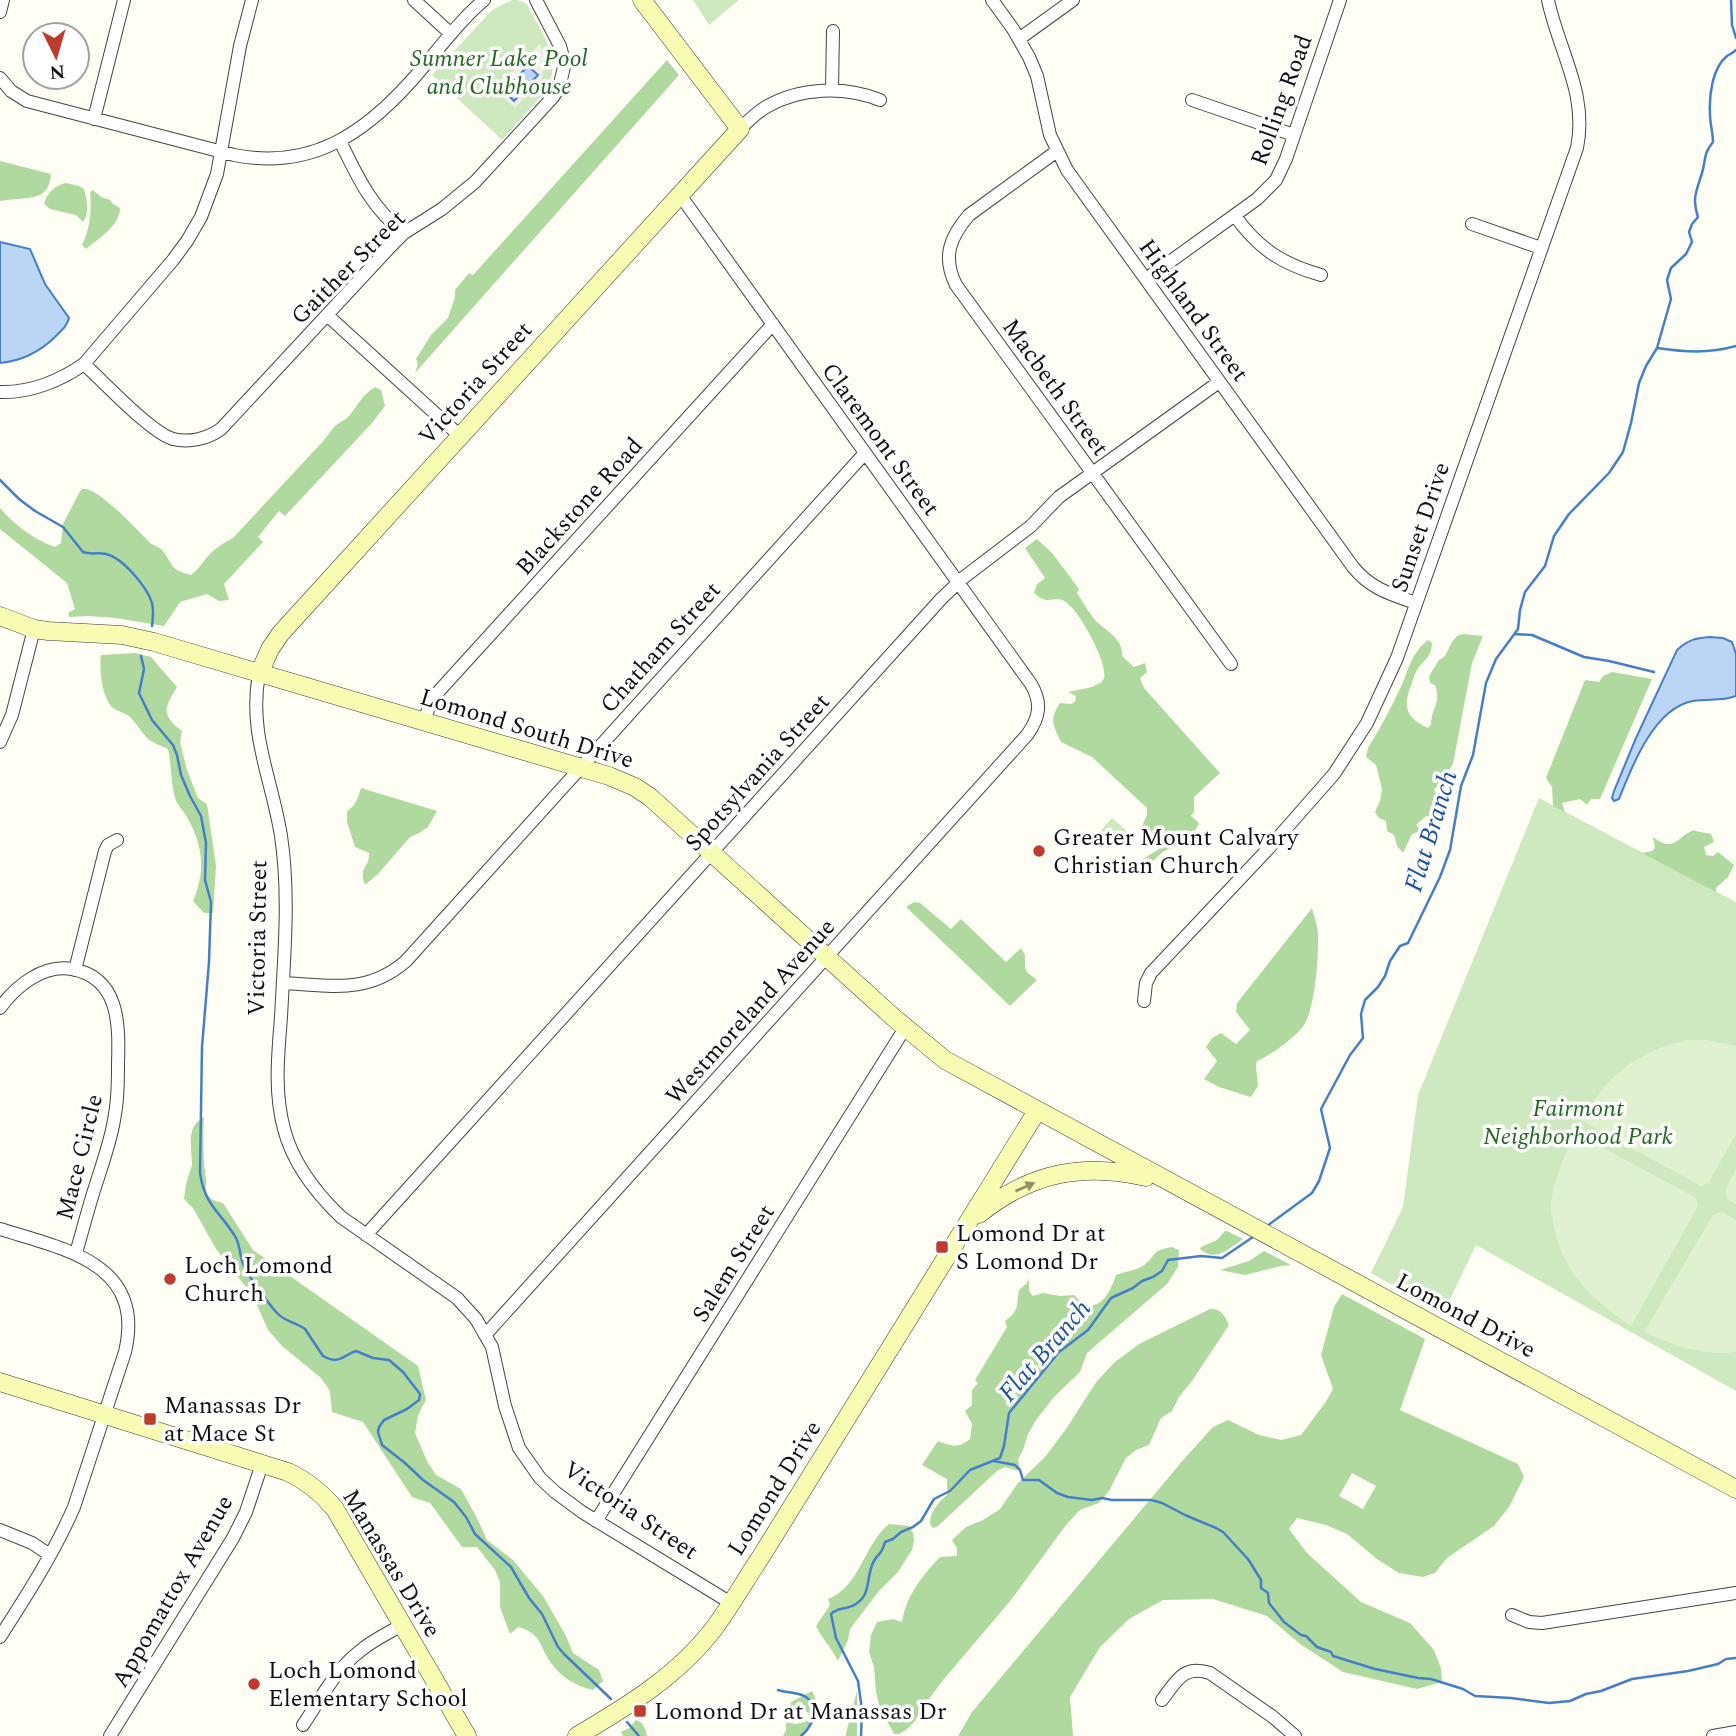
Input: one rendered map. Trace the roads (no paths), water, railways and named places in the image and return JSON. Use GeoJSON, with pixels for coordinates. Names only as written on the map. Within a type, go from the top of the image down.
{"type":"FeatureCollection","features":[{"type":"Feature","properties":{"kind":"main road"},"geometry":{"type":"LineString","coordinates":[[642,0],[740,129]]}},
{"type":"Feature","properties":{"kind":"main road","name":"Victoria Street"},"geometry":{"type":"LineString","coordinates":[[260,674],[270,649],[281,633],[740,129]]}},
{"type":"Feature","properties":{"kind":"main road","name":"Lomond South Drive"},"geometry":{"type":"LineString","coordinates":[[0,616],[34,629],[68,634],[122,635],[148,641],[616,778],[635,787],[650,797],[905,1028],[945,1060],[1037,1111]]}},
{"type":"Feature","properties":{"kind":"main road","name":"Lomond Drive"},"geometry":{"type":"LineString","coordinates":[[577,1736],[639,1698],[680,1666],[715,1627],[1037,1111],[1736,1489]]}},
{"type":"Feature","properties":{"kind":"main road","name":"Lomond Drive"},"geometry":{"type":"LineString","coordinates":[[968,1223],[1021,1188],[1067,1172],[1110,1170],[1172,1184]]}},
{"type":"Feature","properties":{"kind":"main road","name":"Manassas Drive"},"geometry":{"type":"LineString","coordinates":[[0,1382],[201,1444],[302,1479],[325,1497],[335,1509],[467,1736]]}},
{"type":"Feature","properties":{"kind":"street"},"geometry":{"type":"LineString","coordinates":[[0,12],[3,0]]}},
{"type":"Feature","properties":{"kind":"street"},"geometry":{"type":"LineString","coordinates":[[94,119],[124,0]]}},
{"type":"Feature","properties":{"kind":"street"},"geometry":{"type":"LineString","coordinates":[[0,392],[46,384],[84,364],[187,241],[201,217],[217,174],[240,46],[252,0]]}},
{"type":"Feature","properties":{"kind":"street"},"geometry":{"type":"LineString","coordinates":[[414,0],[451,34]]}},
{"type":"Feature","properties":{"kind":"street"},"geometry":{"type":"LineString","coordinates":[[0,78],[11,91],[27,102],[252,159],[285,158],[340,142],[370,121],[391,103],[468,14],[484,0]]}},
{"type":"Feature","properties":{"kind":"street","name":"Gaither Street"},"geometry":{"type":"LineString","coordinates":[[84,364],[158,431],[174,439],[200,439],[227,424],[404,233],[442,209],[475,182],[554,97],[565,67],[564,57],[536,0]]}},
{"type":"Feature","properties":{"kind":"street","name":"Highland Street"},"geometry":{"type":"LineString","coordinates":[[992,0],[1029,57],[1037,76],[1047,124],[1067,170],[1361,577],[1381,590],[1416,603]]}},
{"type":"Feature","properties":{"kind":"street"},"geometry":{"type":"LineString","coordinates":[[1019,39],[1073,0]]}},
{"type":"Feature","properties":{"kind":"street","name":"Rolling Road"},"geometry":{"type":"LineString","coordinates":[[1146,279],[1258,199],[1276,180],[1340,0]]}},
{"type":"Feature","properties":{"kind":"street","name":"Sunset Drive"},"geometry":{"type":"LineString","coordinates":[[1144,1001],[1146,983],[1151,973],[1334,774],[1357,741],[1385,688],[1577,148],[1580,121],[1576,88],[1557,36],[1548,0]]}},
{"type":"Feature","properties":{"kind":"street"},"geometry":{"type":"LineString","coordinates":[[832,90],[833,31]]}},
{"type":"Feature","properties":{"kind":"street"},"geometry":{"type":"LineString","coordinates":[[740,129],[764,108],[802,94],[832,90],[858,93],[880,100]]}},
{"type":"Feature","properties":{"kind":"street"},"geometry":{"type":"LineString","coordinates":[[1192,100],[1294,135]]}},
{"type":"Feature","properties":{"kind":"street"},"geometry":{"type":"LineString","coordinates":[[340,142],[372,201],[383,216],[404,233]]}},
{"type":"Feature","properties":{"kind":"street","name":"Macbeth Street"},"geometry":{"type":"LineString","coordinates":[[1057,151],[969,215],[953,238],[949,265],[956,285],[1231,664]]}},
{"type":"Feature","properties":{"kind":"street","name":"Claremont Street"},"geometry":{"type":"LineString","coordinates":[[680,195],[1031,684],[1038,696],[1038,712]]}},
{"type":"Feature","properties":{"kind":"street"},"geometry":{"type":"LineString","coordinates":[[1235,216],[1246,231],[1273,256],[1301,270],[1321,275]]}},
{"type":"Feature","properties":{"kind":"street"},"geometry":{"type":"LineString","coordinates":[[1472,225],[1541,248]]}},
{"type":"Feature","properties":{"kind":"street"},"geometry":{"type":"LineString","coordinates":[[327,315],[460,436]]}},
{"type":"Feature","properties":{"kind":"street","name":"Blackstone Road"},"geometry":{"type":"LineString","coordinates":[[424,722],[439,691],[773,324]]}},
{"type":"Feature","properties":{"kind":"street","name":"Spotsylvania Street"},"geometry":{"type":"LineString","coordinates":[[366,1235],[958,582],[1031,526],[1059,497],[1219,382]]}},
{"type":"Feature","properties":{"kind":"street","name":"Chatham Street"},"geometry":{"type":"LineString","coordinates":[[283,983],[358,985],[375,981],[406,961],[865,453]]}},
{"type":"Feature","properties":{"kind":"street"},"geometry":{"type":"LineString","coordinates":[[0,742],[12,715],[34,629]]}},
{"type":"Feature","properties":{"kind":"street","name":"Victoria Street"},"geometry":{"type":"LineString","coordinates":[[260,674],[256,700],[257,735],[276,811],[284,863],[286,916],[277,1080],[284,1130],[298,1164],[311,1185],[341,1217],[457,1298],[476,1319],[492,1347],[505,1405],[519,1448],[541,1478],[568,1503],[731,1604]]}},
{"type":"Feature","properties":{"kind":"street","name":"Westmoreland Avenue"},"geometry":{"type":"LineString","coordinates":[[486,1334],[1027,735],[1038,712]]}},
{"type":"Feature","properties":{"kind":"street"},"geometry":{"type":"LineString","coordinates":[[0,1008],[17,988],[29,980],[57,969],[75,970],[105,851],[108,845],[117,840]]}},
{"type":"Feature","properties":{"kind":"street","name":"Mace Circle"},"geometry":{"type":"LineString","coordinates":[[75,970],[95,978],[110,995],[118,1017],[119,1049],[115,1115],[76,1253]]}},
{"type":"Feature","properties":{"kind":"street","name":"Salem Street"},"geometry":{"type":"LineString","coordinates":[[596,1521],[905,1028]]}},
{"type":"Feature","properties":{"kind":"street"},"geometry":{"type":"LineString","coordinates":[[0,1229],[76,1253],[94,1264],[110,1278],[127,1310],[128,1337],[74,1507],[50,1555],[0,1637]]}},
{"type":"Feature","properties":{"kind":"street","name":"Appomattox Avenue"},"geometry":{"type":"LineString","coordinates":[[110,1736],[233,1538],[246,1512],[262,1464]]}},
{"type":"Feature","properties":{"kind":"street"},"geometry":{"type":"LineString","coordinates":[[0,1530],[50,1555]]}},
{"type":"Feature","properties":{"kind":"street"},"geometry":{"type":"LineString","coordinates":[[1512,1615],[1529,1622],[1542,1623],[1736,1593]]}},
{"type":"Feature","properties":{"kind":"street"},"geometry":{"type":"LineString","coordinates":[[303,1725],[345,1664],[372,1641],[402,1625]]}},
{"type":"Feature","properties":{"kind":"street"},"geometry":{"type":"LineString","coordinates":[[1162,1700],[1186,1672],[1201,1670],[1210,1673],[1273,1717],[1295,1736]]}},
{"type":"Feature","properties":{"kind":"street"},"geometry":{"type":"LineString","coordinates":[[1713,1736],[1736,1732]]}},
{"type":"Feature","properties":{"kind":"water"},"geometry":{"type":"Polygon","coordinates":[[[527,65],[538,75],[514,101],[504,91],[527,65]]]}},
{"type":"Feature","properties":{"kind":"water"},"geometry":{"type":"Polygon","coordinates":[[[0,242],[30,249],[45,284],[69,318],[66,326],[37,351],[23,358],[0,363],[0,242]]]}},
{"type":"Feature","properties":{"kind":"water"},"geometry":{"type":"Polygon","coordinates":[[[1710,637],[1732,642],[1736,654],[1736,696],[1693,701],[1679,706],[1667,715],[1646,740],[1619,799],[1614,801],[1614,791],[1636,738],[1677,650],[1692,640],[1710,637]]]}},
{"type":"Feature","properties":{"kind":"waterway","name":"Flat Branch"},"geometry":{"type":"LineString","coordinates":[[1731,0],[1732,25],[1736,38]]}},
{"type":"Feature","properties":{"kind":"waterway","name":"Flat Branch"},"geometry":{"type":"LineString","coordinates":[[1267,1226],[1312,1193],[1319,1181],[1330,1148],[1321,1109],[1350,1055],[1363,1038],[1361,1014],[1365,1000],[1378,987],[1400,946],[1408,943],[1440,877],[1450,850],[1461,786],[1473,755],[1486,683],[1496,659],[1518,629],[1525,592],[1545,566],[1554,536],[1569,514],[1609,473],[1623,452],[1639,383],[1657,348],[1671,299],[1667,280],[1671,268],[1686,254],[1692,242],[1689,232],[1698,217],[1695,195],[1706,154],[1713,142],[1710,118],[1713,83],[1722,61],[1736,50]]}},
{"type":"Feature","properties":{"kind":"waterway"},"geometry":{"type":"LineString","coordinates":[[1657,348],[1696,352],[1736,346]]}},
{"type":"Feature","properties":{"kind":"waterway"},"geometry":{"type":"LineString","coordinates":[[0,480],[35,511],[63,527],[83,552],[106,554],[127,567],[140,582],[152,603],[152,626]]}},
{"type":"Feature","properties":{"kind":"waterway"},"geometry":{"type":"LineString","coordinates":[[1515,634],[1532,635],[1584,657],[1654,672]]}},
{"type":"Feature","properties":{"kind":"waterway"},"geometry":{"type":"LineString","coordinates":[[141,656],[144,669],[139,693],[152,720],[173,745],[181,775],[201,816],[206,843],[205,880],[211,902],[202,1047],[200,1173],[206,1194],[236,1238],[243,1264],[263,1296],[280,1316],[305,1329],[323,1356],[337,1360],[356,1351],[373,1358],[389,1360],[403,1372],[420,1394],[419,1400],[384,1420],[378,1432],[382,1445],[454,1502],[475,1534],[511,1567],[542,1614],[558,1647],[611,1699]]}},
{"type":"Feature","properties":{"kind":"waterway","name":"Flat Branch"},"geometry":{"type":"LineString","coordinates":[[861,1736],[862,1710],[858,1681],[836,1638],[831,1614],[852,1606],[863,1597],[871,1567],[885,1542],[921,1521],[934,1499],[950,1491],[970,1470],[1000,1458],[1009,1413],[1059,1352],[1088,1330],[1111,1298],[1153,1277],[1162,1271],[1168,1260],[1201,1256],[1222,1258],[1253,1237]]}},
{"type":"Feature","properties":{"kind":"waterway"},"geometry":{"type":"LineString","coordinates":[[994,1461],[1015,1465],[1023,1480],[1039,1480],[1057,1493],[1068,1497],[1092,1500],[1151,1500],[1216,1528],[1248,1559],[1261,1580],[1261,1588],[1268,1593],[1269,1603],[1284,1622],[1306,1636],[1317,1647],[1331,1652],[1333,1656],[1375,1669],[1431,1679],[1463,1689],[1475,1696],[1549,1703],[1570,1701],[1632,1679],[1688,1671],[1736,1658]]}},
{"type":"Feature","properties":{"kind":"waterway"},"geometry":{"type":"LineString","coordinates":[[778,1690],[803,1695],[811,1701],[813,1717],[809,1728],[801,1736]]}},
{"type":"Feature","properties":{"kind":"waterway"},"geometry":{"type":"LineString","coordinates":[[627,1722],[639,1736]]}},
{"type":"Feature","properties":{"kind":"place","name":"Greater Mount Calvary Christian Church"},"geometry":{"type":"Point","coordinates":[1039,851]}},
{"type":"Feature","properties":{"kind":"place","name":"Lomond Dr at S Lomond Dr"},"geometry":{"type":"Point","coordinates":[942,1247]}},
{"type":"Feature","properties":{"kind":"place","name":"Loch Lomond Church"},"geometry":{"type":"Point","coordinates":[170,1279]}},
{"type":"Feature","properties":{"kind":"place","name":"Manassas Dr at Mace St"},"geometry":{"type":"Point","coordinates":[150,1419]}},
{"type":"Feature","properties":{"kind":"place","name":"Loch Lomond Elementary School"},"geometry":{"type":"Point","coordinates":[254,1684]}},
{"type":"Feature","properties":{"kind":"place","name":"Lomond Dr at Manassas Dr"},"geometry":{"type":"Point","coordinates":[640,1711]}},
{"type":"Feature","properties":{"kind":"park label","name":"Sumner Lake Pool and Clubhouse"},"geometry":{"type":"Point","coordinates":[499,72]}},
{"type":"Feature","properties":{"kind":"park label","name":"Fairmont Neighborhood Park"},"geometry":{"type":"Point","coordinates":[1578,1122]}}]}
